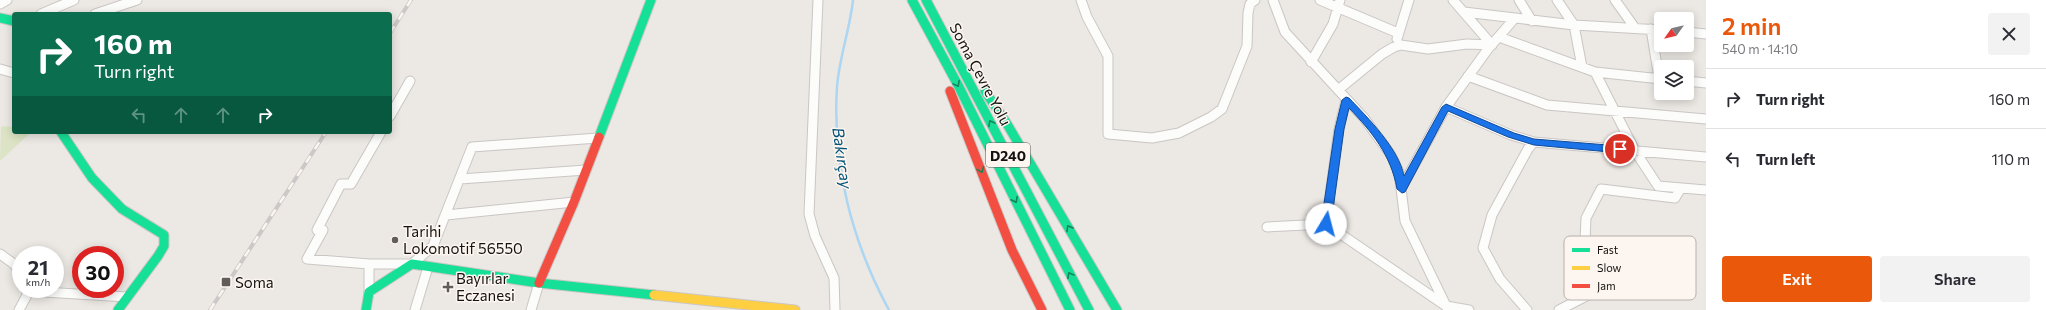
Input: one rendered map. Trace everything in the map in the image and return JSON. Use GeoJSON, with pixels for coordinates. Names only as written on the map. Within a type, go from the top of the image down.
{"type":"FeatureCollection","features":[{"type":"Feature","properties":{"kind":"main road"},"geometry":{"type":"LineString","coordinates":[[539,283],[574,202],[651,0]]}},
{"type":"Feature","properties":{"kind":"main road","name":"Soma Çevre Yolu"},"geometry":{"type":"LineString","coordinates":[[912,0],[959,87],[1070,310]]}},
{"type":"Feature","properties":{"kind":"main road","name":"Soma Çevre Yolu"},"geometry":{"type":"LineString","coordinates":[[926,0],[1088,310]]}},
{"type":"Feature","properties":{"kind":"main road"},"geometry":{"type":"LineString","coordinates":[[933,13],[1007,124],[1118,310]]}},
{"type":"Feature","properties":{"kind":"main road"},"geometry":{"type":"LineString","coordinates":[[920,16],[1012,250],[1042,310]]}},
{"type":"Feature","properties":{"kind":"main road"},"geometry":{"type":"LineString","coordinates":[[0,18],[12,21]]}},
{"type":"Feature","properties":{"kind":"main road"},"geometry":{"type":"LineString","coordinates":[[62,134],[92,178],[122,209],[164,235],[164,246],[118,310]]}},
{"type":"Feature","properties":{"kind":"main road"},"geometry":{"type":"LineString","coordinates":[[366,310],[369,292],[412,264],[539,283],[795,310]]}},
{"type":"Feature","properties":{"kind":"street"},"geometry":{"type":"LineString","coordinates":[[0,4],[7,0]]}},
{"type":"Feature","properties":{"kind":"street"},"geometry":{"type":"LineString","coordinates":[[46,12],[74,0]]}},
{"type":"Feature","properties":{"kind":"street"},"geometry":{"type":"LineString","coordinates":[[101,12],[137,0]]}},
{"type":"Feature","properties":{"kind":"street"},"geometry":{"type":"LineString","coordinates":[[818,0],[809,214],[815,236],[834,278],[835,310]]}},
{"type":"Feature","properties":{"kind":"street"},"geometry":{"type":"LineString","coordinates":[[1081,0],[1087,17],[1108,56],[1106,68],[1108,134],[1152,138],[1178,133],[1211,117],[1222,109],[1247,46],[1248,13],[1250,4],[1255,0]]}},
{"type":"Feature","properties":{"kind":"street"},"geometry":{"type":"LineString","coordinates":[[1273,0],[1285,32],[1364,118],[1391,155],[1399,172],[1405,221],[1447,308]]}},
{"type":"Feature","properties":{"kind":"street"},"geometry":{"type":"LineString","coordinates":[[1320,0],[1340,3],[1398,33]]}},
{"type":"Feature","properties":{"kind":"street"},"geometry":{"type":"LineString","coordinates":[[1400,45],[1396,39],[1409,0]]}},
{"type":"Feature","properties":{"kind":"street"},"geometry":{"type":"LineString","coordinates":[[1453,0],[1492,44]]}},
{"type":"Feature","properties":{"kind":"street"},"geometry":{"type":"LineString","coordinates":[[1519,0],[1532,21]]}},
{"type":"Feature","properties":{"kind":"street"},"geometry":{"type":"LineString","coordinates":[[1557,0],[1574,25],[1582,67]]}},
{"type":"Feature","properties":{"kind":"street"},"geometry":{"type":"LineString","coordinates":[[1615,0],[1635,28]]}},
{"type":"Feature","properties":{"kind":"street"},"geometry":{"type":"LineString","coordinates":[[1311,62],[1322,44],[1340,3]]}},
{"type":"Feature","properties":{"kind":"street"},"geometry":{"type":"LineString","coordinates":[[1464,12],[1574,25],[1654,29]]}},
{"type":"Feature","properties":{"kind":"street"},"geometry":{"type":"LineString","coordinates":[[1402,189],[1446,107],[1492,44],[1514,19]]}},
{"type":"Feature","properties":{"kind":"street"},"geometry":{"type":"LineString","coordinates":[[1651,29],[1657,60]]}},
{"type":"Feature","properties":{"kind":"street"},"geometry":{"type":"LineString","coordinates":[[1694,33],[1706,34]]}},
{"type":"Feature","properties":{"kind":"street"},"geometry":{"type":"LineString","coordinates":[[1499,37],[1595,72],[1654,77]]}},
{"type":"Feature","properties":{"kind":"street"},"geometry":{"type":"LineString","coordinates":[[1338,90],[1382,54],[1400,45],[1428,49],[1467,44],[1492,44]]}},
{"type":"Feature","properties":{"kind":"street"},"geometry":{"type":"LineString","coordinates":[[0,69],[12,72]]}},
{"type":"Feature","properties":{"kind":"street"},"geometry":{"type":"LineString","coordinates":[[1595,72],[1635,151],[1658,186],[1706,190]]}},
{"type":"Feature","properties":{"kind":"street"},"geometry":{"type":"LineString","coordinates":[[1468,76],[1547,105],[1706,119]]}},
{"type":"Feature","properties":{"kind":"street"},"geometry":{"type":"LineString","coordinates":[[392,112],[410,81]]}},
{"type":"Feature","properties":{"kind":"street"},"geometry":{"type":"LineString","coordinates":[[1694,82],[1706,83]]}},
{"type":"Feature","properties":{"kind":"street"},"geometry":{"type":"LineString","coordinates":[[1326,224],[1339,129],[1346,100]]}},
{"type":"Feature","properties":{"kind":"street"},"geometry":{"type":"LineString","coordinates":[[1446,107],[1511,135],[1534,142],[1706,157]]}},
{"type":"Feature","properties":{"kind":"street"},"geometry":{"type":"LineString","coordinates":[[380,134],[351,184],[341,184],[317,230],[323,230],[307,259],[369,264],[412,264],[433,246],[472,146],[598,138]]}},
{"type":"Feature","properties":{"kind":"street"},"geometry":{"type":"LineString","coordinates":[[1527,310],[1500,279],[1483,248],[1492,215],[1528,149],[1534,142]]}},
{"type":"Feature","properties":{"kind":"street"},"geometry":{"type":"LineString","coordinates":[[460,179],[586,170]]}},
{"type":"Feature","properties":{"kind":"street"},"geometry":{"type":"LineString","coordinates":[[1585,236],[1586,218],[1601,189],[1675,198],[1681,188]]}},
{"type":"Feature","properties":{"kind":"street"},"geometry":{"type":"LineString","coordinates":[[446,215],[574,202]]}},
{"type":"Feature","properties":{"kind":"street"},"geometry":{"type":"LineString","coordinates":[[1267,227],[1326,224],[1447,308],[1469,310]]}},
{"type":"Feature","properties":{"kind":"street"},"geometry":{"type":"LineString","coordinates":[[0,254],[12,263]]}},
{"type":"Feature","properties":{"kind":"street"},"geometry":{"type":"LineString","coordinates":[[369,264],[369,292]]}},
{"type":"Feature","properties":{"kind":"street"},"geometry":{"type":"LineString","coordinates":[[415,310],[428,267]]}},
{"type":"Feature","properties":{"kind":"street"},"geometry":{"type":"LineString","coordinates":[[531,310],[539,283]]}},
{"type":"Feature","properties":{"kind":"street"},"geometry":{"type":"LineString","coordinates":[[64,293],[127,297]]}},
{"type":"Feature","properties":{"kind":"street"},"geometry":{"type":"LineString","coordinates":[[19,310],[25,298]]}},
{"type":"Feature","properties":{"kind":"street"},"geometry":{"type":"LineString","coordinates":[[1559,310],[1579,300]]}},
{"type":"Feature","properties":{"kind":"green space"},"geometry":{"type":"Polygon","coordinates":[[[1,126],[12,127],[12,134],[29,134],[0,161],[1,126]]]}},
{"type":"Feature","properties":{"kind":"waterway","name":"Bakırçay"},"geometry":{"type":"LineString","coordinates":[[853,0],[850,22],[838,76],[836,116],[838,145],[847,202],[855,230],[876,284],[889,310]]}},
{"type":"Feature","properties":{"kind":"railway"},"geometry":{"type":"LineString","coordinates":[[392,30],[411,0]]}},
{"type":"Feature","properties":{"kind":"railway"},"geometry":{"type":"LineString","coordinates":[[210,310],[325,134]]}},
{"type":"Feature","properties":{"kind":"traffic: fast"},"geometry":{"type":"LineString","coordinates":[[599,137],[651,0]]}},
{"type":"Feature","properties":{"kind":"traffic: fast"},"geometry":{"type":"LineString","coordinates":[[912,0],[959,87],[1070,310]]}},
{"type":"Feature","properties":{"kind":"traffic: fast"},"geometry":{"type":"LineString","coordinates":[[926,0],[1089,310]]}},
{"type":"Feature","properties":{"kind":"traffic: fast"},"geometry":{"type":"LineString","coordinates":[[0,18],[12,21]]}},
{"type":"Feature","properties":{"kind":"traffic: fast"},"geometry":{"type":"LineString","coordinates":[[985,91],[1007,124],[1117,310]]}},
{"type":"Feature","properties":{"kind":"traffic: fast"},"geometry":{"type":"LineString","coordinates":[[62,134],[92,178],[122,209],[164,235],[164,246],[158,256],[118,310]]}},
{"type":"Feature","properties":{"kind":"traffic: fast"},"geometry":{"type":"LineString","coordinates":[[366,310],[369,292],[412,264],[539,283],[654,295]]}},
{"type":"Feature","properties":{"kind":"traffic: slow"},"geometry":{"type":"LineString","coordinates":[[654,295],[795,310]]}},
{"type":"Feature","properties":{"kind":"traffic: jam"},"geometry":{"type":"LineString","coordinates":[[950,91],[1012,250],[1042,310]]}},
{"type":"Feature","properties":{"kind":"traffic: jam"},"geometry":{"type":"LineString","coordinates":[[539,283],[574,202],[599,137]]}},
{"type":"Feature","properties":{"kind":"place","name":"Tarihi Lokomotif 56550"},"geometry":{"type":"Point","coordinates":[395,240]}},
{"type":"Feature","properties":{"kind":"place","name":"Soma"},"geometry":{"type":"Point","coordinates":[226,282]}},
{"type":"Feature","properties":{"kind":"place","name":"Bayırlar Eczanesi"},"geometry":{"type":"Point","coordinates":[448,287]}},
{"type":"Feature","properties":{"kind":"route"},"geometry":{"type":"LineString","coordinates":[[1326,224],[1339,129],[1346,100],[1364,118],[1391,155],[1399,172],[1402,189],[1446,107],[1511,135],[1534,142],[1620,149]]}}]}
